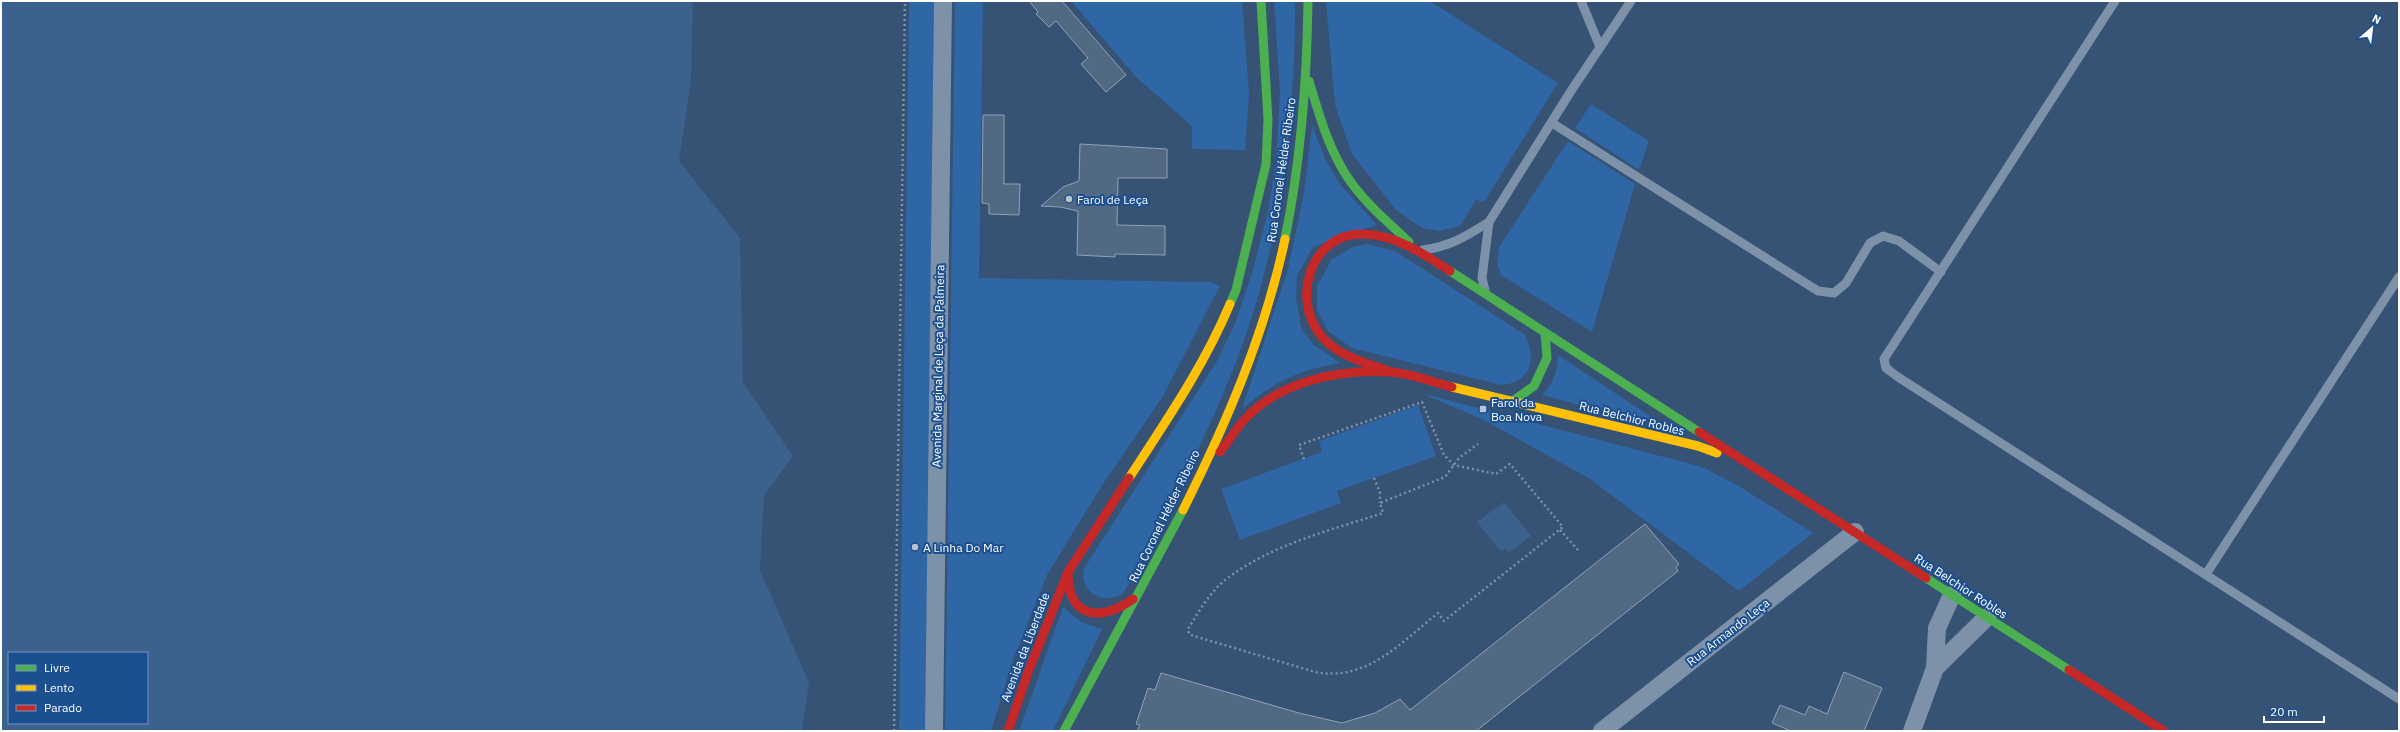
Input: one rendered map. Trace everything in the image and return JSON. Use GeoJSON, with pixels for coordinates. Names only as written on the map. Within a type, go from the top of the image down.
{"type":"FeatureCollection","features":[{"type":"Feature","properties":{"kind":"main road","name":"Rua Coronel Hélder Ribeiro"},"geometry":{"type":"LineString","coordinates":[[1261,1],[1268,120],[1266,164],[1236,290],[1214,342],[1189,385],[1068,572],[1070,593],[1085,610],[1097,614],[1108,614],[1119,609],[1138,595],[1197,481],[1244,376],[1283,247],[1293,188],[1307,73],[1308,1]]}},
{"type":"Feature","properties":{"kind":"main road","name":"Rua Belchior Robles"},"geometry":{"type":"LineString","coordinates":[[1307,73],[1330,145],[1347,177],[1363,198],[1419,251]]}},
{"type":"Feature","properties":{"kind":"main road","name":"Rua Belchior Robles"},"geometry":{"type":"LineString","coordinates":[[1745,462],[1698,446],[1391,372],[1347,355],[1327,343],[1316,329],[1307,310],[1306,291],[1309,274],[1317,256],[1325,247],[1342,237],[1362,234],[1388,237],[1419,251],[2164,731]]}},
{"type":"Feature","properties":{"kind":"main road"},"geometry":{"type":"LineString","coordinates":[[1513,401],[1534,386],[1547,358],[1545,333]]}},
{"type":"Feature","properties":{"kind":"main road","name":"Rua Belchior Robles"},"geometry":{"type":"LineString","coordinates":[[1197,481],[1244,420],[1264,403],[1290,387],[1326,376],[1391,372]]}},
{"type":"Feature","properties":{"kind":"main road","name":"Avenida da Liberdade"},"geometry":{"type":"LineString","coordinates":[[1008,731],[1028,672],[1068,572]]}},
{"type":"Feature","properties":{"kind":"main road"},"geometry":{"type":"LineString","coordinates":[[1064,731],[1110,640],[1138,595]]}},
{"type":"Feature","properties":{"kind":"street","name":"Avenida Marginal de Leça da Palmeira"},"geometry":{"type":"LineString","coordinates":[[934,731],[942,1]]}},
{"type":"Feature","properties":{"kind":"street","name":"Rua Armando Leça"},"geometry":{"type":"LineString","coordinates":[[1602,731],[1855,532]]}},
{"type":"Feature","properties":{"kind":"street"},"geometry":{"type":"LineString","coordinates":[[1912,731],[1936,668],[1937,628],[1952,595]]}},
{"type":"Feature","properties":{"kind":"street"},"geometry":{"type":"LineString","coordinates":[[1936,668],[1987,617]]}},
{"type":"Feature","properties":{"kind":"lane"},"geometry":{"type":"LineString","coordinates":[[1581,1],[1600,47]]}},
{"type":"Feature","properties":{"kind":"lane"},"geometry":{"type":"LineString","coordinates":[[1486,294],[1482,278],[1489,222],[1630,1]]}},
{"type":"Feature","properties":{"kind":"lane"},"geometry":{"type":"LineString","coordinates":[[2115,1],[1941,272],[1895,340],[1884,359],[1886,368],[2399,699]]}},
{"type":"Feature","properties":{"kind":"lane"},"geometry":{"type":"LineString","coordinates":[[1552,123],[1818,291],[1834,293],[1846,283],[1870,243],[1883,236],[1899,241],[1941,272]]}},
{"type":"Feature","properties":{"kind":"lane"},"geometry":{"type":"LineString","coordinates":[[1419,251],[1443,247],[1456,242],[1489,222]]}},
{"type":"Feature","properties":{"kind":"lane"},"geometry":{"type":"LineString","coordinates":[[2206,574],[2399,277]]}},
{"type":"Feature","properties":{"kind":"path"},"geometry":{"type":"LineString","coordinates":[[894,731],[905,1]]}},
{"type":"Feature","properties":{"kind":"path"},"geometry":{"type":"LineString","coordinates":[[1304,459],[1299,445],[1422,402],[1444,455],[1454,465],[1496,474],[1510,464],[1563,527],[1444,621],[1438,613],[1374,664],[1346,674],[1331,675],[1315,672],[1189,634],[1188,629],[1203,604],[1228,578],[1264,555],[1383,512],[1380,503],[1380,492],[1374,478]]}},
{"type":"Feature","properties":{"kind":"path"},"geometry":{"type":"LineString","coordinates":[[1380,503],[1445,477],[1459,458],[1478,444]]}},
{"type":"Feature","properties":{"kind":"path"},"geometry":{"type":"LineString","coordinates":[[1560,530],[1579,551]]}},
{"type":"Feature","properties":{"kind":"shaded area"},"geometry":{"type":"Polygon","coordinates":[[[1,1],[693,1],[691,81],[679,161],[740,238],[743,382],[793,456],[764,496],[760,570],[809,683],[802,731],[1,731],[1,1]]]}},
{"type":"Feature","properties":{"kind":"shaded area"},"geometry":{"type":"Polygon","coordinates":[[[909,1],[934,1],[926,731],[899,731],[909,1]]]}},
{"type":"Feature","properties":{"kind":"shaded area"},"geometry":{"type":"Polygon","coordinates":[[[955,1],[983,1],[979,278],[1211,282],[1220,286],[1163,396],[1101,487],[1047,575],[1013,660],[991,731],[945,731],[955,1]]]}},
{"type":"Feature","properties":{"kind":"shaded area"},"geometry":{"type":"Polygon","coordinates":[[[1071,1],[1242,1],[1249,93],[1245,150],[1192,149],[1192,126],[1137,78],[1071,1]]]}},
{"type":"Feature","properties":{"kind":"shaded area"},"geometry":{"type":"Polygon","coordinates":[[[1274,1],[1295,1],[1295,47],[1288,139],[1282,184],[1264,275],[1251,319],[1224,392],[1169,509],[1123,594],[1108,598],[1101,597],[1095,595],[1086,586],[1083,570],[1217,361],[1236,321],[1253,270],[1268,211],[1276,163],[1280,93],[1274,1]]]}},
{"type":"Feature","properties":{"kind":"shaded area"},"geometry":{"type":"Polygon","coordinates":[[[1326,1],[1430,1],[1558,83],[1484,202],[1476,200],[1460,226],[1439,231],[1422,228],[1396,210],[1352,154],[1335,105],[1326,1]]]}},
{"type":"Feature","properties":{"kind":"shaded area"},"geometry":{"type":"Polygon","coordinates":[[[1591,104],[1649,141],[1639,170],[1575,128],[1591,104]]]}},
{"type":"Feature","properties":{"kind":"shaded area"},"geometry":{"type":"Polygon","coordinates":[[[1312,125],[1325,159],[1340,184],[1377,225],[1313,247],[1297,276],[1296,299],[1302,330],[1314,345],[1340,363],[1287,378],[1265,391],[1242,409],[1288,269],[1304,193],[1312,125]]]}},
{"type":"Feature","properties":{"kind":"shaded area"},"geometry":{"type":"Polygon","coordinates":[[[1568,141],[1635,184],[1592,332],[1501,275],[1497,263],[1499,247],[1568,141]]]}},
{"type":"Feature","properties":{"kind":"shaded area"},"geometry":{"type":"Polygon","coordinates":[[[1367,244],[1395,251],[1524,334],[1531,352],[1529,368],[1525,374],[1519,380],[1501,385],[1352,348],[1328,331],[1317,310],[1317,286],[1332,259],[1353,247],[1367,244]]]}},
{"type":"Feature","properties":{"kind":"shaded area"},"geometry":{"type":"Polygon","coordinates":[[[1558,355],[1669,429],[1542,395],[1554,376],[1558,355]]]}},
{"type":"Feature","properties":{"kind":"shaded area"},"geometry":{"type":"Polygon","coordinates":[[[1421,393],[1702,467],[1739,486],[1813,533],[1739,591],[1590,479],[1484,420],[1421,393]]]}},
{"type":"Feature","properties":{"kind":"shaded area"},"geometry":{"type":"Polygon","coordinates":[[[1418,405],[1436,456],[1337,491],[1341,503],[1240,540],[1221,489],[1322,452],[1319,441],[1418,405]]]}},
{"type":"Feature","properties":{"kind":"shaded area"},"geometry":{"type":"Polygon","coordinates":[[[1504,502],[1531,536],[1509,553],[1505,548],[1501,552],[1477,522],[1504,502]]]}},
{"type":"Feature","properties":{"kind":"shaded area"},"geometry":{"type":"Polygon","coordinates":[[[1063,607],[1081,622],[1102,629],[1053,731],[1019,731],[1063,607]]]}},
{"type":"Feature","properties":{"kind":"building"},"geometry":{"type":"Polygon","coordinates":[[[1029,1],[1062,1],[1126,75],[1106,92],[1081,64],[1088,58],[1056,21],[1049,27],[1036,14],[1038,12],[1029,1]]]}},
{"type":"Feature","properties":{"kind":"building"},"geometry":{"type":"Polygon","coordinates":[[[983,115],[1004,115],[1004,184],[1020,184],[1019,215],[989,214],[989,204],[982,203],[983,115]]]}},
{"type":"Feature","properties":{"kind":"building"},"geometry":{"type":"Polygon","coordinates":[[[1080,144],[1167,149],[1167,178],[1118,178],[1117,225],[1165,226],[1165,255],[1115,254],[1115,257],[1077,255],[1078,211],[1060,207],[1041,206],[1063,187],[1079,181],[1080,144]]]}},
{"type":"Feature","properties":{"kind":"building"},"geometry":{"type":"Polygon","coordinates":[[[1645,524],[1679,564],[1676,567],[1678,571],[1476,731],[1137,731],[1140,725],[1136,724],[1148,688],[1155,690],[1161,673],[1299,713],[1342,723],[1375,713],[1400,699],[1410,710],[1645,524]]]}},
{"type":"Feature","properties":{"kind":"building"},"geometry":{"type":"Polygon","coordinates":[[[1844,672],[1882,688],[1864,731],[1791,731],[1772,723],[1780,705],[1805,715],[1809,706],[1827,714],[1844,672]]]}},
{"type":"Feature","properties":{"kind":"traffic: fast"},"geometry":{"type":"LineString","coordinates":[[1230,304],[1236,290],[1266,164],[1268,120],[1261,1]]}},
{"type":"Feature","properties":{"kind":"traffic: fast"},"geometry":{"type":"LineString","coordinates":[[1285,239],[1295,180],[1305,91],[1308,1]]}},
{"type":"Feature","properties":{"kind":"traffic: fast"},"geometry":{"type":"LineString","coordinates":[[1309,81],[1320,118],[1341,167],[1354,187],[1369,204],[1409,242]]}},
{"type":"Feature","properties":{"kind":"traffic: fast"},"geometry":{"type":"LineString","coordinates":[[1450,271],[1699,432]]}},
{"type":"Feature","properties":{"kind":"traffic: fast"},"geometry":{"type":"LineString","coordinates":[[1513,401],[1534,386],[1547,358],[1545,333]]}},
{"type":"Feature","properties":{"kind":"traffic: fast"},"geometry":{"type":"LineString","coordinates":[[1064,731],[1183,510]]}},
{"type":"Feature","properties":{"kind":"traffic: fast"},"geometry":{"type":"LineString","coordinates":[[1926,578],[2069,670]]}},
{"type":"Feature","properties":{"kind":"traffic: slow"},"geometry":{"type":"LineString","coordinates":[[1183,510],[1199,478],[1243,378],[1267,309],[1285,239]]}},
{"type":"Feature","properties":{"kind":"traffic: slow"},"geometry":{"type":"LineString","coordinates":[[1129,478],[1196,371],[1220,327],[1230,304]]}},
{"type":"Feature","properties":{"kind":"traffic: slow"},"geometry":{"type":"LineString","coordinates":[[1452,387],[1698,446],[1717,453]]}},
{"type":"Feature","properties":{"kind":"traffic: jam"},"geometry":{"type":"LineString","coordinates":[[1391,372],[1342,353],[1328,343],[1316,328],[1309,311],[1307,293],[1310,275],[1317,258],[1329,245],[1344,237],[1364,234],[1376,235],[1409,246],[1450,271]]}},
{"type":"Feature","properties":{"kind":"traffic: jam"},"geometry":{"type":"LineString","coordinates":[[1220,452],[1244,420],[1259,407],[1275,396],[1311,380],[1351,373],[1390,372],[1413,376],[1452,387]]}},
{"type":"Feature","properties":{"kind":"traffic: jam"},"geometry":{"type":"LineString","coordinates":[[1699,432],[1926,578]]}},
{"type":"Feature","properties":{"kind":"traffic: jam"},"geometry":{"type":"LineString","coordinates":[[1008,731],[1028,672],[1068,572],[1129,478]]}},
{"type":"Feature","properties":{"kind":"traffic: jam"},"geometry":{"type":"LineString","coordinates":[[1068,572],[1069,588],[1074,599],[1080,607],[1088,612],[1098,613],[1109,611],[1133,599]]}},
{"type":"Feature","properties":{"kind":"traffic: jam"},"geometry":{"type":"LineString","coordinates":[[2069,670],[2164,731]]}},
{"type":"Feature","properties":{"kind":"place","name":"Farol de Leça"},"geometry":{"type":"Point","coordinates":[1069,199]}},
{"type":"Feature","properties":{"kind":"place","name":"Farol da Boa Nova"},"geometry":{"type":"Point","coordinates":[1483,409]}},
{"type":"Feature","properties":{"kind":"place","name":"A Linha Do Mar"},"geometry":{"type":"Point","coordinates":[915,547]}}]}
